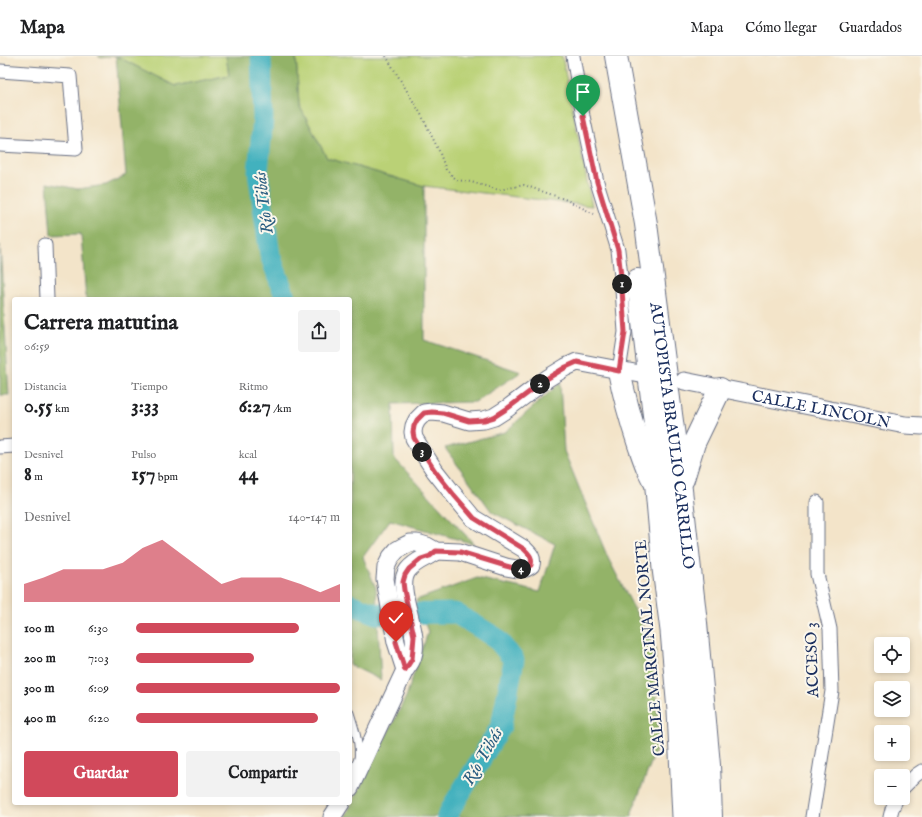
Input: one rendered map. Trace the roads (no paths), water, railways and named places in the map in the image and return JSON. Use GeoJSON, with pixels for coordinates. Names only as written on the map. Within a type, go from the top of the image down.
{"type":"FeatureCollection","features":[{"type":"Feature","properties":{"kind":"highway","name":"AUTOPISTA BRAULIO CARRILLO"},"geometry":{"type":"LineString","coordinates":[[601,56],[632,226],[665,486],[698,639],[709,765],[711,817]]}},
{"type":"Feature","properties":{"kind":"highway","name":"AUTOPISTA BRAULIO CARRILLO"},"geometry":{"type":"LineString","coordinates":[[616,56],[646,224],[669,542],[685,702],[692,817]]}},
{"type":"Feature","properties":{"kind":"highway"},"geometry":{"type":"LineString","coordinates":[[619,371],[633,428],[665,486],[686,467],[694,442],[720,389]]}},
{"type":"Feature","properties":{"kind":"street"},"geometry":{"type":"LineString","coordinates":[[573,56],[583,116],[597,182],[618,250],[625,332],[619,371]]}},
{"type":"Feature","properties":{"kind":"street"},"geometry":{"type":"LineString","coordinates":[[0,71],[70,76],[76,149],[0,145]]}},
{"type":"Feature","properties":{"kind":"street"},"geometry":{"type":"LineString","coordinates":[[45,245],[47,297]]}},
{"type":"Feature","properties":{"kind":"street"},"geometry":{"type":"LineString","coordinates":[[405,670],[399,654],[385,579],[386,567],[391,557],[397,550],[410,543],[417,543],[436,551],[460,552],[517,569],[526,568],[531,565],[532,561],[530,555],[524,549],[474,518],[454,495],[435,471],[414,438],[414,426],[417,420],[424,413],[432,412],[443,413],[469,421],[484,420],[494,417],[548,378],[577,362],[640,374]]}},
{"type":"Feature","properties":{"kind":"street","name":"CALLE LINCOLN"},"geometry":{"type":"LineString","coordinates":[[684,381],[905,425],[922,426]]}},
{"type":"Feature","properties":{"kind":"street"},"geometry":{"type":"LineString","coordinates":[[0,447],[12,446]]}},
{"type":"Feature","properties":{"kind":"street","name":"CALLE MARGINAL NORTE"},"geometry":{"type":"LineString","coordinates":[[665,486],[670,667],[674,711],[679,817]]}},
{"type":"Feature","properties":{"kind":"street","name":"ACCESO 3"},"geometry":{"type":"LineString","coordinates":[[812,817],[832,691],[830,629],[817,574],[817,502]]}},
{"type":"Feature","properties":{"kind":"street"},"geometry":{"type":"LineString","coordinates":[[352,785],[405,670],[412,659],[414,636],[404,590],[403,582],[405,575],[409,569],[421,559],[430,556],[436,551]]}},
{"type":"Feature","properties":{"kind":"street"},"geometry":{"type":"LineString","coordinates":[[910,781],[922,771]]}},
{"type":"Feature","properties":{"kind":"street"},"geometry":{"type":"LineString","coordinates":[[332,817],[340,805]]}},
{"type":"Feature","properties":{"kind":"street"},"geometry":{"type":"LineString","coordinates":[[890,817],[894,805]]}},
{"type":"Feature","properties":{"kind":"lane"},"geometry":{"type":"LineString","coordinates":[[352,720],[356,733],[358,753],[357,766],[352,784]]}},
{"type":"Feature","properties":{"kind":"waterway","name":"Río Tibás"},"geometry":{"type":"LineString","coordinates":[[261,56],[263,119],[258,172],[270,255],[285,297]]}},
{"type":"Feature","properties":{"kind":"waterway","name":"Río Tibás"},"geometry":{"type":"LineString","coordinates":[[352,605],[376,614],[455,613],[495,637],[514,660],[501,726],[447,817]]}}]}
